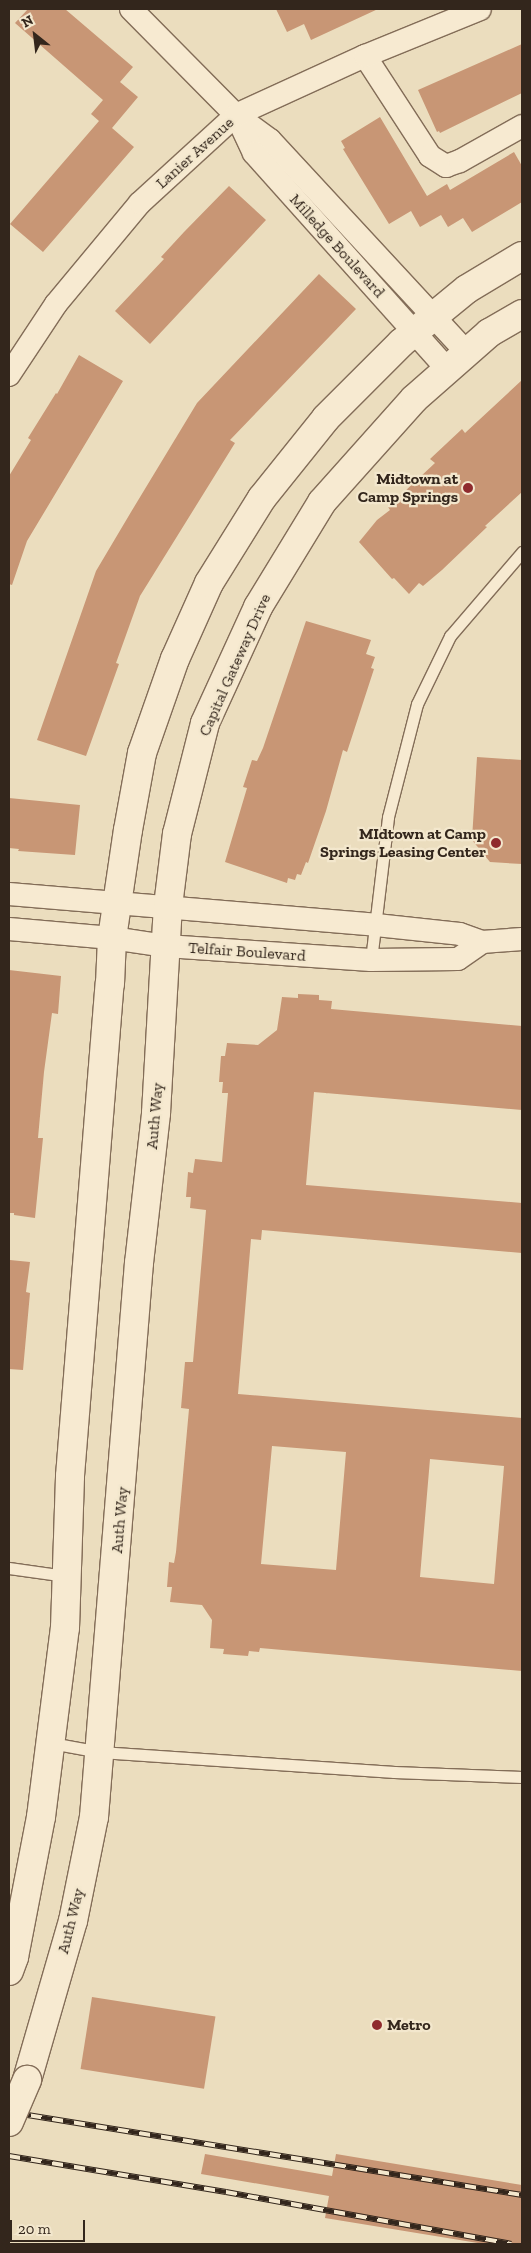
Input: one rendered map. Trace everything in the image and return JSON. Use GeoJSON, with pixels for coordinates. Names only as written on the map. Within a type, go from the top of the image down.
{"type":"FeatureCollection","features":[{"type":"Feature","properties":{"kind":"street","name":"Milledge Boulevard"},"geometry":{"type":"LineString","coordinates":[[131,9],[236,116],[270,140],[457,362]]}},
{"type":"Feature","properties":{"kind":"street","name":"Lanier Avenue"},"geometry":{"type":"LineString","coordinates":[[9,375],[56,304],[140,203],[236,116],[365,56],[480,9]]}},
{"type":"Feature","properties":{"kind":"street"},"geometry":{"type":"LineString","coordinates":[[365,56],[430,156],[446,166],[460,161],[522,126]]}},
{"type":"Feature","properties":{"kind":"street"},"geometry":{"type":"LineString","coordinates":[[9,1971],[14,1957],[41,1817],[65,1628],[70,1476],[110,984],[112,938],[142,753],[174,659],[209,584],[262,498],[326,418],[424,325],[467,290],[522,256]]}},
{"type":"Feature","properties":{"kind":"street","name":"Capital Gateway Drive"},"geometry":{"type":"LineString","coordinates":[[168,906],[178,834],[205,723],[258,606],[322,502],[414,399],[490,333],[522,314]]}},
{"type":"Feature","properties":{"kind":"street"},"geometry":{"type":"LineString","coordinates":[[9,894],[119,896],[168,906],[460,934],[482,942],[522,939]]}},
{"type":"Feature","properties":{"kind":"street","name":"Auth Way"},"geometry":{"type":"LineString","coordinates":[[9,2122],[27,2080],[73,1921],[94,1817],[139,1264],[156,1113],[168,906]]}},
{"type":"Feature","properties":{"kind":"street","name":"Telfair Boulevard"},"geometry":{"type":"LineString","coordinates":[[9,929],[112,938],[166,946],[370,960],[458,959],[482,942]]}},
{"type":"Feature","properties":{"kind":"lane"},"geometry":{"type":"LineString","coordinates":[[370,960],[376,925],[388,817],[417,704],[450,636],[522,552]]}},
{"type":"Feature","properties":{"kind":"lane"},"geometry":{"type":"LineString","coordinates":[[9,1568],[66,1576]]}},
{"type":"Feature","properties":{"kind":"lane"},"geometry":{"type":"LineString","coordinates":[[50,1743],[100,1752],[394,1772],[522,1777]]}},
{"type":"Feature","properties":{"kind":"building"},"geometry":{"type":"Polygon","coordinates":[[[28,9],[65,9],[133,67],[120,82],[138,97],[112,128],[134,147],[43,252],[10,224],[99,121],[91,114],[103,100],[15,23],[28,9]]]}},
{"type":"Feature","properties":{"kind":"building"},"geometry":{"type":"Polygon","coordinates":[[[276,9],[378,9],[311,40],[304,24],[287,32],[276,9]]]}},
{"type":"Feature","properties":{"kind":"building"},"geometry":{"type":"Polygon","coordinates":[[[522,44],[522,93],[440,133],[439,131],[437,132],[418,90],[522,44]]]}},
{"type":"Feature","properties":{"kind":"building"},"geometry":{"type":"Polygon","coordinates":[[[380,117],[427,196],[447,184],[450,190],[514,152],[522,166],[522,202],[472,232],[463,218],[448,227],[441,215],[420,227],[411,211],[389,224],[343,149],[345,148],[341,141],[380,117]]]}},
{"type":"Feature","properties":{"kind":"building"},"geometry":{"type":"Polygon","coordinates":[[[229,186],[266,220],[150,344],[115,311],[164,259],[161,257],[229,186]]]}},
{"type":"Feature","properties":{"kind":"building"},"geometry":{"type":"Polygon","coordinates":[[[319,274],[356,309],[230,440],[235,443],[140,596],[116,663],[119,664],[86,756],[37,740],[96,571],[131,512],[197,403],[319,274]]]}},
{"type":"Feature","properties":{"kind":"building"},"geometry":{"type":"Polygon","coordinates":[[[79,355],[123,381],[27,541],[12,585],[9,584],[9,476],[31,440],[28,438],[57,394],[79,355]]]}},
{"type":"Feature","properties":{"kind":"building","name":"Midtown at Camp Springs"},"geometry":{"type":"Polygon","coordinates":[[[522,380],[522,492],[442,570],[423,586],[419,583],[409,594],[394,578],[392,579],[359,542],[377,520],[390,510],[388,507],[435,463],[430,459],[462,429],[465,433],[522,380]]]}},
{"type":"Feature","properties":{"kind":"building"},"geometry":{"type":"Polygon","coordinates":[[[306,621],[371,640],[366,654],[375,657],[371,668],[374,669],[347,752],[343,750],[326,811],[308,863],[306,862],[301,875],[297,874],[295,880],[288,878],[287,883],[225,862],[247,788],[243,787],[252,760],[257,761],[263,748],[306,621]]]}},
{"type":"Feature","properties":{"kind":"building"},"geometry":{"type":"Polygon","coordinates":[[[477,757],[522,760],[522,864],[490,862],[472,840],[477,757]]]}},
{"type":"Feature","properties":{"kind":"building"},"geometry":{"type":"Polygon","coordinates":[[[9,798],[80,805],[75,855],[18,851],[19,849],[9,848],[9,798]]]}},
{"type":"Feature","properties":{"kind":"building"},"geometry":{"type":"Polygon","coordinates":[[[9,970],[61,976],[58,1014],[52,1013],[44,1072],[38,1138],[43,1138],[35,1218],[9,1213],[9,970]]]}},
{"type":"Feature","properties":{"kind":"building"},"geometry":{"type":"Polygon","coordinates":[[[298,994],[319,995],[319,1000],[332,1001],[331,1009],[522,1026],[522,1110],[314,1092],[306,1185],[522,1203],[522,1253],[262,1230],[261,1240],[251,1239],[238,1394],[522,1418],[522,1671],[260,1648],[259,1652],[249,1651],[248,1656],[223,1654],[224,1649],[210,1648],[212,1620],[202,1605],[170,1602],[172,1587],[167,1587],[169,1562],[174,1563],[176,1552],[189,1409],[181,1408],[185,1362],[193,1362],[206,1210],[190,1208],[191,1197],[186,1197],[188,1172],[193,1173],[195,1159],[222,1162],[228,1093],[222,1093],[223,1082],[219,1082],[221,1056],[225,1056],[227,1043],[258,1045],[277,1030],[282,997],[298,998],[298,994]],[[272,1446],[261,1564],[336,1570],[346,1452],[272,1446]],[[430,1459],[420,1577],[494,1584],[504,1466],[430,1459]]]}},
{"type":"Feature","properties":{"kind":"building"},"geometry":{"type":"Polygon","coordinates":[[[10,1260],[30,1262],[26,1292],[30,1293],[23,1370],[9,1369],[10,1260]]]}},
{"type":"Feature","properties":{"kind":"building"},"geometry":{"type":"Polygon","coordinates":[[[92,1997],[215,2017],[204,2089],[81,2069],[92,1997]]]}},
{"type":"Feature","properties":{"kind":"building"},"geometry":{"type":"Polygon","coordinates":[[[205,2154],[332,2176],[336,2154],[522,2185],[522,2244],[484,2244],[325,2218],[329,2196],[201,2174],[205,2154]]]}},
{"type":"Feature","properties":{"kind":"railway"},"geometry":{"type":"LineString","coordinates":[[9,2112],[522,2195]]}},
{"type":"Feature","properties":{"kind":"railway"},"geometry":{"type":"LineString","coordinates":[[9,2156],[226,2192],[511,2244]]}},
{"type":"Feature","properties":{"kind":"place","name":"Midtown at Camp Springs"},"geometry":{"type":"Point","coordinates":[468,488]}},
{"type":"Feature","properties":{"kind":"place","name":"MIdtown at Camp Springs Leasing Center"},"geometry":{"type":"Point","coordinates":[496,843]}},
{"type":"Feature","properties":{"kind":"place","name":"Metro"},"geometry":{"type":"Point","coordinates":[377,2025]}}]}
